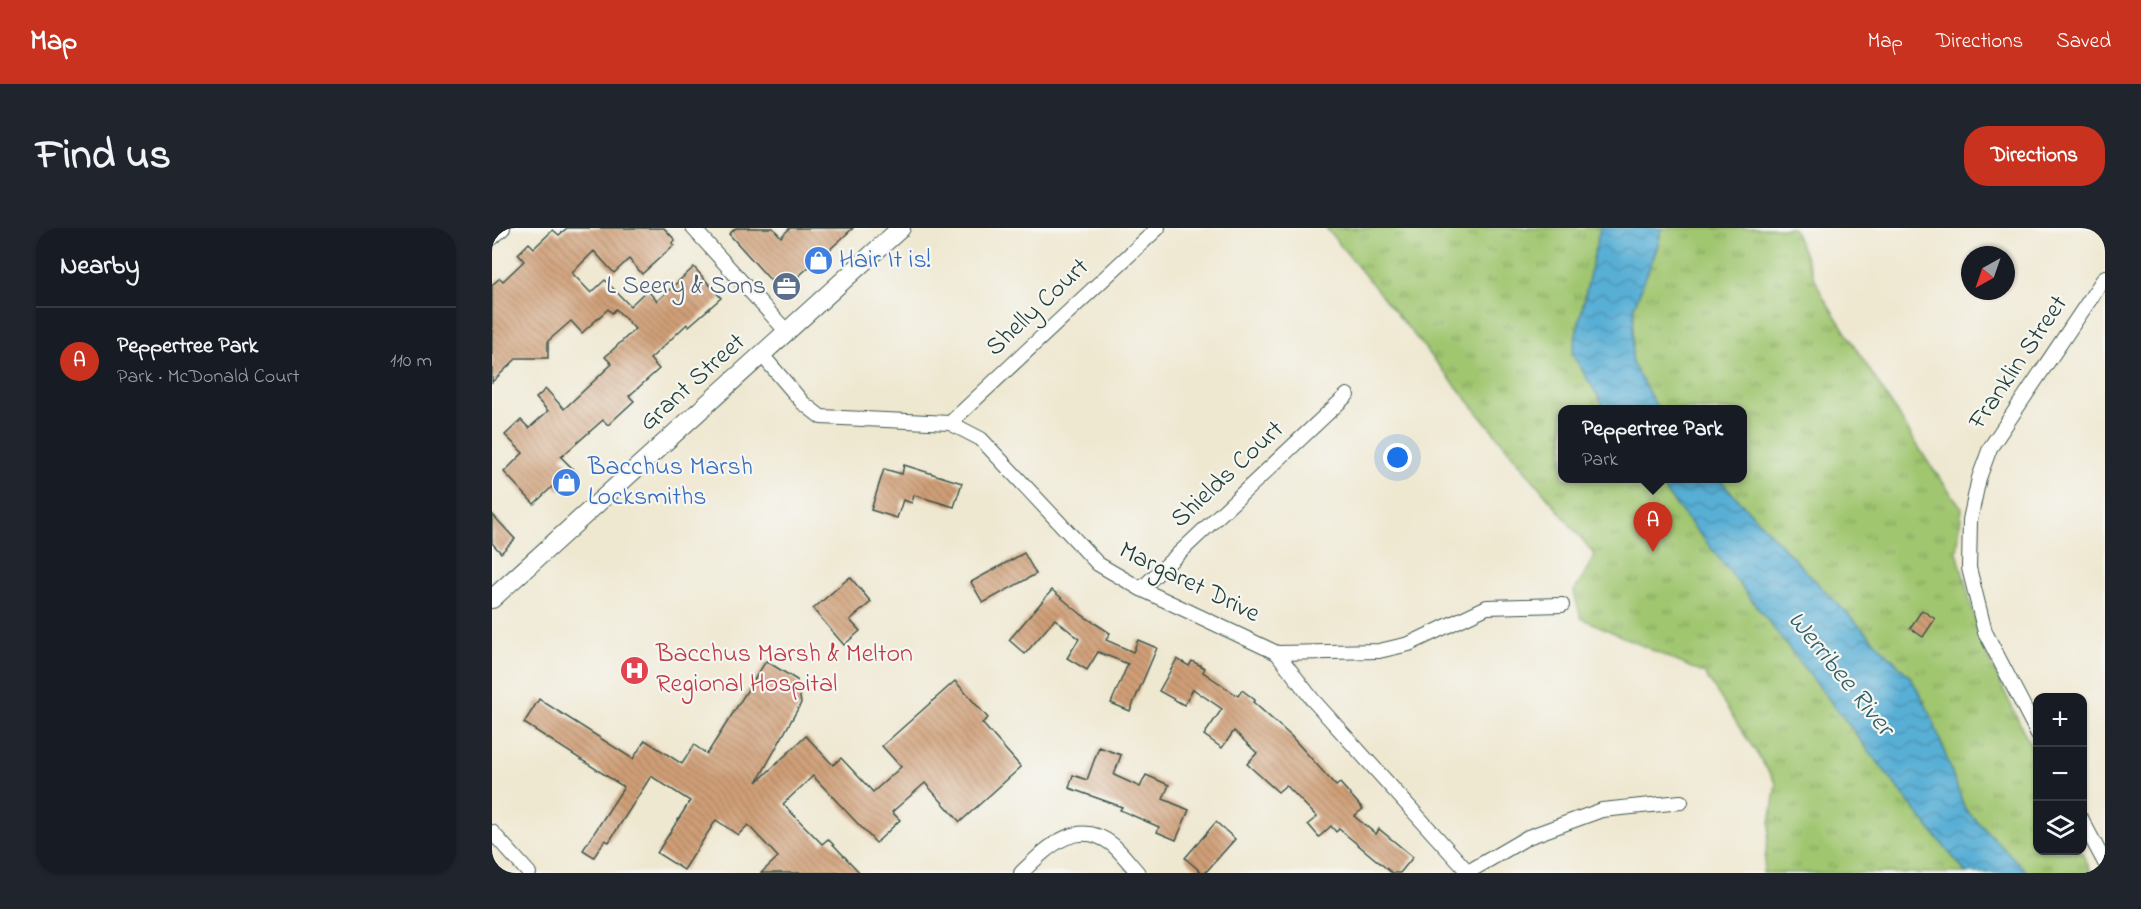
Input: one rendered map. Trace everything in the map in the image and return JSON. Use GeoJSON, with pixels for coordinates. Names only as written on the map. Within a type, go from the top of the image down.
{"type":"FeatureCollection","features":[{"type":"Feature","properties":{"kind":"main road","name":"Grant Street"},"geometry":{"type":"LineString","coordinates":[[492,599],[901,228]]}},
{"type":"Feature","properties":{"kind":"street"},"geometry":{"type":"LineString","coordinates":[[492,238],[503,228]]}},
{"type":"Feature","properties":{"kind":"street"},"geometry":{"type":"LineString","coordinates":[[693,228],[787,332]]}},
{"type":"Feature","properties":{"kind":"street","name":"Shelly Court"},"geometry":{"type":"LineString","coordinates":[[950,423],[1158,228]]}},
{"type":"Feature","properties":{"kind":"street","name":"Franklin Street"},"geometry":{"type":"LineString","coordinates":[[2033,726],[1985,632],[1969,567],[1970,520],[1979,478],[1990,448],[2105,277]]}},
{"type":"Feature","properties":{"kind":"street","name":"Margaret Drive"},"geometry":{"type":"LineString","coordinates":[[762,355],[803,403],[821,417],[950,423],[981,439],[1098,564],[1141,589],[1277,653],[1312,699],[1468,872]]}},
{"type":"Feature","properties":{"kind":"street","name":"Shields Court"},"geometry":{"type":"LineString","coordinates":[[1141,589],[1347,396]]}},
{"type":"Feature","properties":{"kind":"street"},"geometry":{"type":"LineString","coordinates":[[1277,653],[1379,651],[1409,644],[1487,607],[1563,605]]}},
{"type":"Feature","properties":{"kind":"street"},"geometry":{"type":"LineString","coordinates":[[1468,872],[1528,837],[1602,810],[1681,801]]}},
{"type":"Feature","properties":{"kind":"street"},"geometry":{"type":"LineString","coordinates":[[2087,830],[2105,864]]}},
{"type":"Feature","properties":{"kind":"street"},"geometry":{"type":"LineString","coordinates":[[492,832],[529,873]]}},
{"type":"Feature","properties":{"kind":"street"},"geometry":{"type":"LineString","coordinates":[[1021,873],[1045,849],[1066,836],[1087,833],[1101,837],[1114,846],[1138,873]]}},
{"type":"Feature","properties":{"kind":"green space"},"geometry":{"type":"Polygon","coordinates":[[[1326,228],[1600,228],[1572,353],[1604,405],[1558,405],[1558,483],[1658,483],[1966,873],[1763,873],[1776,783],[1705,674],[1581,618],[1574,592],[1595,555],[1326,228]]]}},
{"type":"Feature","properties":{"kind":"green space"},"geometry":{"type":"Polygon","coordinates":[[[1662,228],[1793,228],[1822,295],[1928,462],[1962,508],[1957,552],[1981,643],[2033,751],[2033,855],[2083,855],[2092,873],[2028,873],[1965,809],[1931,715],[1911,678],[1723,483],[1747,483],[1747,405],[1656,405],[1632,363],[1634,307],[1657,248],[1662,228]]]}},
{"type":"Feature","properties":{"kind":"water"},"geometry":{"type":"Polygon","coordinates":[[[1600,228],[1662,228],[1657,248],[1634,307],[1632,363],[1656,405],[1604,405],[1572,354],[1600,228]]]}},
{"type":"Feature","properties":{"kind":"water","name":"Werribee River"},"geometry":{"type":"Polygon","coordinates":[[[1658,483],[1723,483],[1911,678],[1931,715],[1965,809],[2028,873],[1966,873],[1658,483]]]}},
{"type":"Feature","properties":{"kind":"building"},"geometry":{"type":"Polygon","coordinates":[[[567,228],[664,228],[675,240],[672,243],[674,245],[642,274],[629,259],[614,273],[594,251],[572,273],[591,293],[605,280],[630,306],[647,290],[657,301],[694,267],[721,298],[689,326],[687,324],[650,359],[659,369],[629,396],[634,401],[608,425],[603,420],[561,457],[577,473],[559,491],[554,485],[534,504],[504,472],[523,453],[505,435],[521,420],[529,428],[548,411],[536,398],[546,389],[564,409],[612,364],[605,357],[635,329],[616,309],[612,313],[608,309],[582,333],[571,321],[548,341],[548,358],[517,358],[492,382],[492,285],[500,278],[503,281],[524,261],[518,254],[529,243],[534,248],[553,230],[559,235],[567,228]]]}},
{"type":"Feature","properties":{"kind":"building"},"geometry":{"type":"Polygon","coordinates":[[[736,228],[773,228],[781,237],[790,228],[853,228],[781,292],[729,234],[736,228]]]}},
{"type":"Feature","properties":{"kind":"building"},"geometry":{"type":"Polygon","coordinates":[[[904,465],[962,483],[954,507],[914,495],[912,503],[903,500],[897,518],[871,510],[884,469],[902,474],[904,465]]]}},
{"type":"Feature","properties":{"kind":"building"},"geometry":{"type":"Polygon","coordinates":[[[492,514],[515,539],[501,553],[492,543],[492,514]]]}},
{"type":"Feature","properties":{"kind":"building"},"geometry":{"type":"Polygon","coordinates":[[[1024,553],[1036,574],[983,603],[971,582],[1024,553]]]}},
{"type":"Feature","properties":{"kind":"building"},"geometry":{"type":"Polygon","coordinates":[[[850,577],[871,602],[850,620],[860,631],[844,645],[813,609],[850,577]]]}},
{"type":"Feature","properties":{"kind":"building"},"geometry":{"type":"Polygon","coordinates":[[[1052,590],[1082,615],[1110,633],[1106,640],[1133,652],[1138,640],[1157,648],[1130,711],[1111,703],[1128,664],[1098,652],[1087,670],[1067,658],[1079,639],[1055,619],[1025,654],[1009,640],[1052,590]]]}},
{"type":"Feature","properties":{"kind":"building"},"geometry":{"type":"Polygon","coordinates":[[[1922,610],[1935,619],[1923,637],[1910,628],[1922,610]]]}},
{"type":"Feature","properties":{"kind":"building"},"geometry":{"type":"Polygon","coordinates":[[[1177,659],[1189,666],[1192,661],[1205,668],[1203,672],[1238,696],[1242,690],[1255,700],[1253,702],[1291,736],[1336,786],[1340,783],[1363,809],[1354,816],[1376,834],[1379,829],[1413,857],[1400,873],[1392,873],[1339,829],[1336,832],[1331,826],[1319,837],[1308,824],[1317,817],[1286,785],[1278,792],[1247,764],[1257,753],[1234,731],[1222,748],[1204,735],[1222,709],[1193,689],[1184,705],[1159,691],[1177,659]]]}},
{"type":"Feature","properties":{"kind":"building"},"geometry":{"type":"Polygon","coordinates":[[[766,661],[797,680],[801,703],[757,782],[806,736],[833,765],[841,758],[873,792],[901,767],[882,746],[955,681],[988,718],[982,723],[1021,767],[960,822],[925,783],[892,812],[900,820],[876,843],[813,776],[783,804],[822,844],[828,839],[860,873],[761,873],[778,857],[748,825],[738,835],[716,820],[684,870],[657,853],[690,801],[651,776],[609,842],[605,840],[594,857],[583,850],[624,787],[524,723],[539,699],[633,759],[645,740],[682,764],[694,745],[707,754],[766,661]]]}},
{"type":"Feature","properties":{"kind":"building"},"geometry":{"type":"Polygon","coordinates":[[[1099,747],[1121,755],[1114,775],[1140,787],[1146,775],[1169,785],[1163,799],[1189,810],[1176,840],[1157,832],[1159,827],[1120,810],[1122,807],[1069,788],[1073,775],[1087,780],[1099,747]]]}},
{"type":"Feature","properties":{"kind":"building"},"geometry":{"type":"Polygon","coordinates":[[[1216,822],[1235,839],[1205,873],[1202,873],[1185,858],[1216,822]]]}},
{"type":"Feature","properties":{"kind":"place","name":"Hair It is!"},"geometry":{"type":"Point","coordinates":[818,261]}},
{"type":"Feature","properties":{"kind":"place","name":"L Seery & Sons"},"geometry":{"type":"Point","coordinates":[787,287]}},
{"type":"Feature","properties":{"kind":"place","name":"Bacchus Marsh Locksmiths"},"geometry":{"type":"Point","coordinates":[567,483]}},
{"type":"Feature","properties":{"kind":"place","name":"Peppertree Park"},"geometry":{"type":"Point","coordinates":[1653,552]}},
{"type":"Feature","properties":{"kind":"place","name":"Bacchus Marsh & Melton Regional Hospital"},"geometry":{"type":"Point","coordinates":[635,670]}}]}
